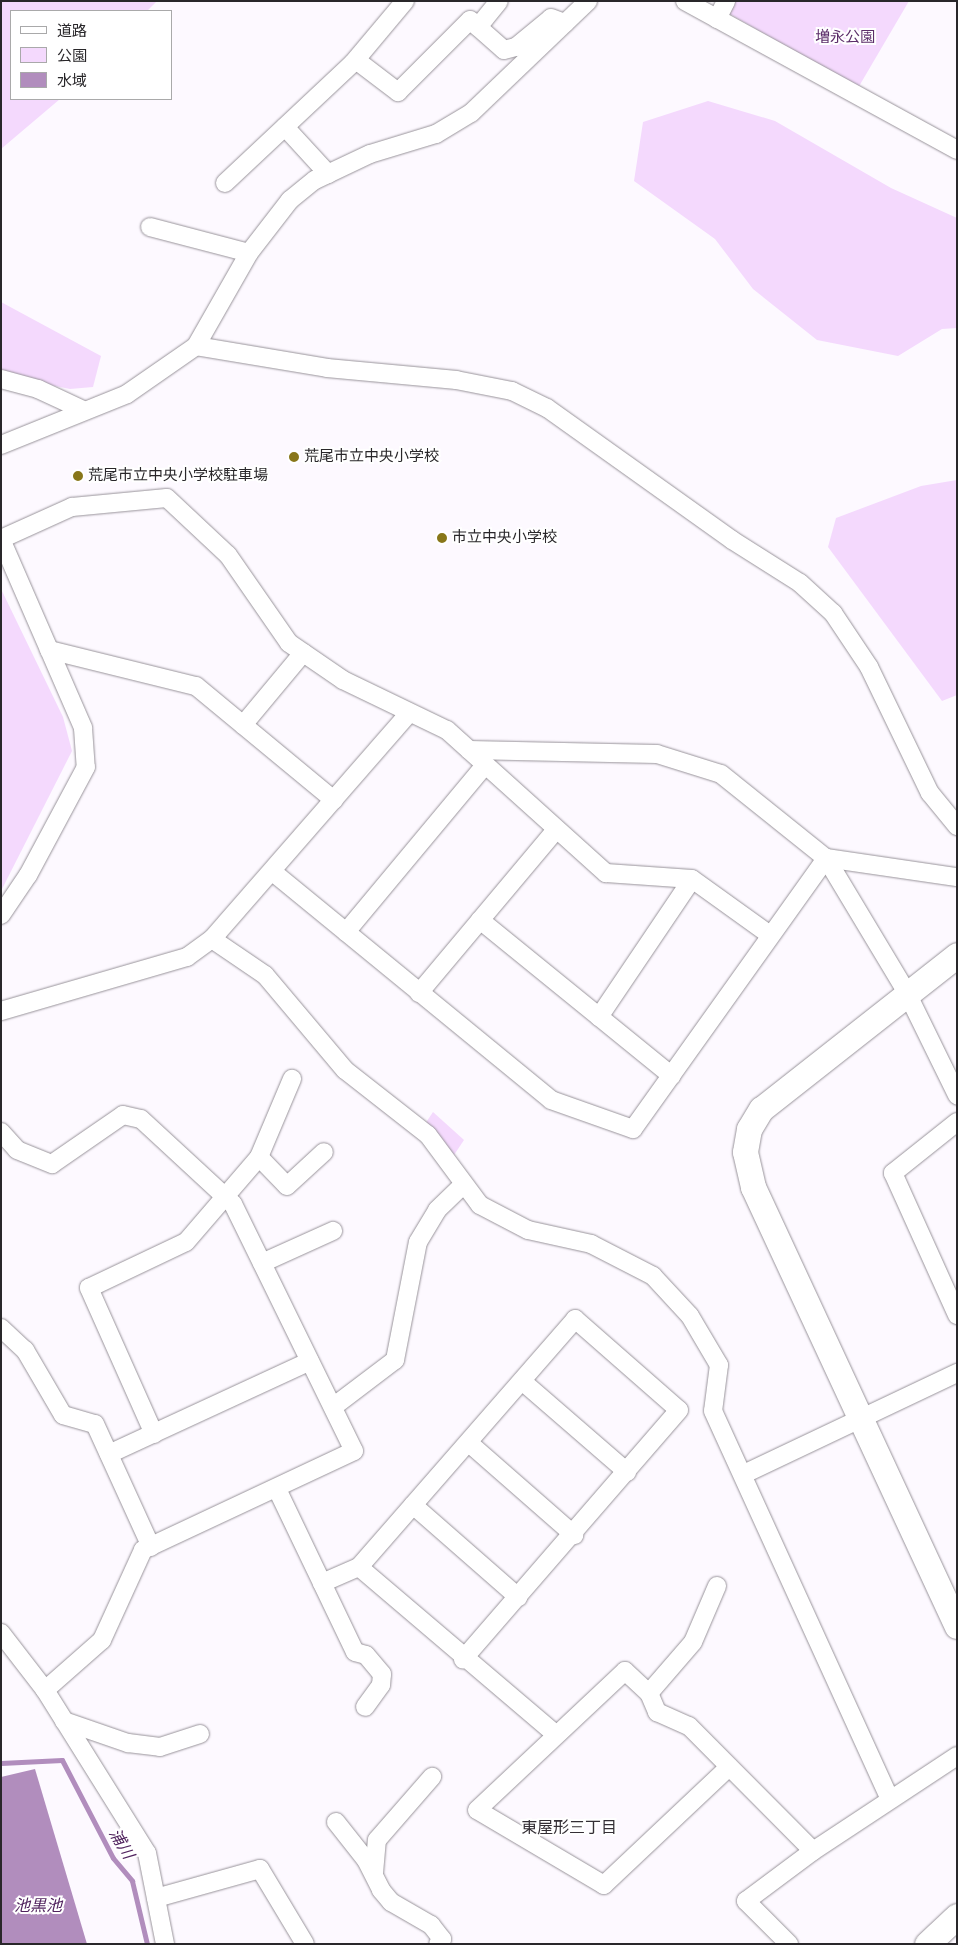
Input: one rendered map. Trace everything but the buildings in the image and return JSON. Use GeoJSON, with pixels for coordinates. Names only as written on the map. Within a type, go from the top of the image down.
{"type":"FeatureCollection","features":[{"type":"Feature","properties":{"kind":"street"},"geometry":{"type":"LineString","coordinates":[[225,183],[356,60],[405,1]]}},
{"type":"Feature","properties":{"kind":"street"},"geometry":{"type":"LineString","coordinates":[[478,27],[499,1]]}},
{"type":"Feature","properties":{"kind":"street"},"geometry":{"type":"LineString","coordinates":[[1,445],[83,410],[127,394],[196,346],[249,254],[290,200],[328,174],[370,154],[436,134],[471,113],[588,1]]}},
{"type":"Feature","properties":{"kind":"street"},"geometry":{"type":"LineString","coordinates":[[685,1],[957,150]]}},
{"type":"Feature","properties":{"kind":"street"},"geometry":{"type":"LineString","coordinates":[[717,19],[726,1]]}},
{"type":"Feature","properties":{"kind":"street"},"geometry":{"type":"LineString","coordinates":[[356,60],[398,92],[470,20],[504,50],[516,47],[552,18],[566,23]]}},
{"type":"Feature","properties":{"kind":"street"},"geometry":{"type":"LineString","coordinates":[[285,127],[328,174]]}},
{"type":"Feature","properties":{"kind":"street"},"geometry":{"type":"LineString","coordinates":[[150,227],[249,254]]}},
{"type":"Feature","properties":{"kind":"street"},"geometry":{"type":"LineString","coordinates":[[196,346],[327,368],[456,380],[512,391],[546,408],[732,540],[800,582],[833,613],[869,667],[930,793],[957,826]]}},
{"type":"Feature","properties":{"kind":"street"},"geometry":{"type":"LineString","coordinates":[[1,379],[38,389],[83,410]]}},
{"type":"Feature","properties":{"kind":"street"},"geometry":{"type":"LineString","coordinates":[[1,915],[86,767],[83,728],[1,539],[72,507],[167,498],[210,533],[261,608],[289,643],[343,680],[408,714],[447,730],[555,830],[606,872],[692,879],[770,936]]}},
{"type":"Feature","properties":{"kind":"street"},"geometry":{"type":"LineString","coordinates":[[49,650],[196,686],[334,800]]}},
{"type":"Feature","properties":{"kind":"street"},"geometry":{"type":"LineString","coordinates":[[243,725],[303,653]]}},
{"type":"Feature","properties":{"kind":"street"},"geometry":{"type":"LineString","coordinates":[[1,1011],[187,957],[212,939],[274,872],[408,714]]}},
{"type":"Feature","properties":{"kind":"street"},"geometry":{"type":"LineString","coordinates":[[469,750],[521,753],[610,749],[694,763],[721,774],[826,858],[907,993],[957,1095]]}},
{"type":"Feature","properties":{"kind":"street"},"geometry":{"type":"LineString","coordinates":[[346,932],[485,765]]}},
{"type":"Feature","properties":{"kind":"street"},"geometry":{"type":"LineString","coordinates":[[420,993],[555,830]]}},
{"type":"Feature","properties":{"kind":"street"},"geometry":{"type":"LineString","coordinates":[[826,858],[957,876]]}},
{"type":"Feature","properties":{"kind":"street"},"geometry":{"type":"LineString","coordinates":[[274,872],[551,1100],[606,1123],[633,1129],[826,858]]}},
{"type":"Feature","properties":{"kind":"street"},"geometry":{"type":"LineString","coordinates":[[599,1017],[692,879]]}},
{"type":"Feature","properties":{"kind":"street"},"geometry":{"type":"LineString","coordinates":[[480,920],[672,1076]]}},
{"type":"Feature","properties":{"kind":"street"},"geometry":{"type":"LineString","coordinates":[[212,939],[265,975],[345,1070],[428,1136],[480,1205],[528,1230],[590,1244],[654,1276],[690,1316],[719,1365],[713,1411],[744,1474],[890,1799]]}},
{"type":"Feature","properties":{"kind":"street"},"geometry":{"type":"LineString","coordinates":[[957,954],[761,1109],[749,1129],[745,1152],[753,1187],[864,1420],[957,1626]]}},
{"type":"Feature","properties":{"kind":"street"},"geometry":{"type":"LineString","coordinates":[[154,1434],[89,1288],[186,1242],[224,1195],[259,1157],[292,1079]]}},
{"type":"Feature","properties":{"kind":"street"},"geometry":{"type":"LineString","coordinates":[[1,1132],[17,1150],[52,1164],[123,1115],[141,1119],[233,1204],[354,1451],[277,1489],[143,1550],[102,1640],[45,1690]]}},
{"type":"Feature","properties":{"kind":"street"},"geometry":{"type":"LineString","coordinates":[[957,1122],[893,1173],[957,1315]]}},
{"type":"Feature","properties":{"kind":"street"},"geometry":{"type":"LineString","coordinates":[[259,1157],[287,1186],[324,1152]]}},
{"type":"Feature","properties":{"kind":"street"},"geometry":{"type":"LineString","coordinates":[[333,1407],[395,1360],[418,1242],[437,1210],[464,1185]]}},
{"type":"Feature","properties":{"kind":"street"},"geometry":{"type":"LineString","coordinates":[[262,1263],[333,1231]]}},
{"type":"Feature","properties":{"kind":"street"},"geometry":{"type":"LineString","coordinates":[[322,1583],[359,1566],[575,1319],[679,1410],[574,1535],[464,1659]]}},
{"type":"Feature","properties":{"kind":"street"},"geometry":{"type":"LineString","coordinates":[[1,1328],[25,1350],[63,1415],[95,1424],[151,1547]]}},
{"type":"Feature","properties":{"kind":"street"},"geometry":{"type":"LineString","coordinates":[[109,1454],[310,1361]]}},
{"type":"Feature","properties":{"kind":"street"},"geometry":{"type":"LineString","coordinates":[[744,1474],[864,1420],[957,1373]]}},
{"type":"Feature","properties":{"kind":"street"},"geometry":{"type":"LineString","coordinates":[[522,1381],[627,1472]]}},
{"type":"Feature","properties":{"kind":"street"},"geometry":{"type":"LineString","coordinates":[[468,1443],[574,1535]]}},
{"type":"Feature","properties":{"kind":"street"},"geometry":{"type":"LineString","coordinates":[[277,1489],[355,1652],[366,1655],[382,1674],[381,1685],[365,1706]]}},
{"type":"Feature","properties":{"kind":"street"},"geometry":{"type":"LineString","coordinates":[[413,1505],[518,1597]]}},
{"type":"Feature","properties":{"kind":"street"},"geometry":{"type":"LineString","coordinates":[[359,1566],[464,1659],[554,1733]]}},
{"type":"Feature","properties":{"kind":"street"},"geometry":{"type":"LineString","coordinates":[[649,1693],[692,1642],[717,1586]]}},
{"type":"Feature","properties":{"kind":"street"},"geometry":{"type":"LineString","coordinates":[[1,1633],[45,1690],[147,1854],[165,1944]]}},
{"type":"Feature","properties":{"kind":"street"},"geometry":{"type":"LineString","coordinates":[[729,1768],[604,1885],[477,1810],[554,1733],[625,1671],[649,1693],[657,1712],[689,1726],[812,1851]]}},
{"type":"Feature","properties":{"kind":"street"},"geometry":{"type":"LineString","coordinates":[[64,1721],[128,1743],[160,1747],[200,1734]]}},
{"type":"Feature","properties":{"kind":"street"},"geometry":{"type":"LineString","coordinates":[[789,1944],[746,1901],[812,1851],[957,1756]]}},
{"type":"Feature","properties":{"kind":"street"},"geometry":{"type":"LineString","coordinates":[[374,1876],[377,1840],[432,1777]]}},
{"type":"Feature","properties":{"kind":"street"},"geometry":{"type":"LineString","coordinates":[[336,1822],[391,1902],[431,1924],[442,1939],[438,1944]]}},
{"type":"Feature","properties":{"kind":"street"},"geometry":{"type":"LineString","coordinates":[[156,1898],[260,1869],[305,1944]]}},
{"type":"Feature","properties":{"kind":"street"},"geometry":{"type":"LineString","coordinates":[[927,1944],[957,1916]]}},
{"type":"Feature","properties":{"kind":"green space"},"geometry":{"type":"Polygon","coordinates":[[[1,1],[157,1],[148,10],[10,10],[10,100],[59,100],[1,149],[1,1]]]}},
{"type":"Feature","properties":{"kind":"green space","name":"増永公園"},"geometry":{"type":"Polygon","coordinates":[[[729,1],[909,1],[858,88],[723,10],[729,1]]]}},
{"type":"Feature","properties":{"kind":"green space"},"geometry":{"type":"Polygon","coordinates":[[[708,101],[775,121],[891,188],[957,218],[957,328],[942,329],[898,356],[817,340],[753,289],[715,239],[634,181],[643,122],[708,101]]]}},
{"type":"Feature","properties":{"kind":"green space"},"geometry":{"type":"Polygon","coordinates":[[[1,302],[101,356],[93,387],[70,389],[1,375],[1,302]]]}},
{"type":"Feature","properties":{"kind":"green space"},"geometry":{"type":"Polygon","coordinates":[[[957,480],[957,695],[942,701],[828,547],[836,518],[921,486],[957,480]]]}},
{"type":"Feature","properties":{"kind":"green space"},"geometry":{"type":"Polygon","coordinates":[[[1,589],[63,717],[72,751],[1,891],[1,589]]]}},
{"type":"Feature","properties":{"kind":"green space"},"geometry":{"type":"Polygon","coordinates":[[[433,1112],[464,1140],[454,1155],[425,1124],[433,1112]]]}},
{"type":"Feature","properties":{"kind":"water","name":"池黒池"},"geometry":{"type":"Polygon","coordinates":[[[35,1769],[87,1944],[1,1944],[1,1777],[35,1769]]]}},
{"type":"Feature","properties":{"kind":"waterway","name":"浦川"},"geometry":{"type":"LineString","coordinates":[[1,1763],[62,1760],[113,1858],[132,1881],[147,1944]]}},
{"type":"Feature","properties":{"kind":"place","name":"荒尾市立中央小学校"},"geometry":{"type":"Point","coordinates":[294,457]}},
{"type":"Feature","properties":{"kind":"place","name":"荒尾市立中央小学校駐車場"},"geometry":{"type":"Point","coordinates":[78,476]}},
{"type":"Feature","properties":{"kind":"place","name":"市立中央小学校"},"geometry":{"type":"Point","coordinates":[442,538]}},
{"type":"Feature","properties":{"kind":"district","name":"東屋形三丁目"},"geometry":{"type":"Point","coordinates":[569,1828]}}]}
